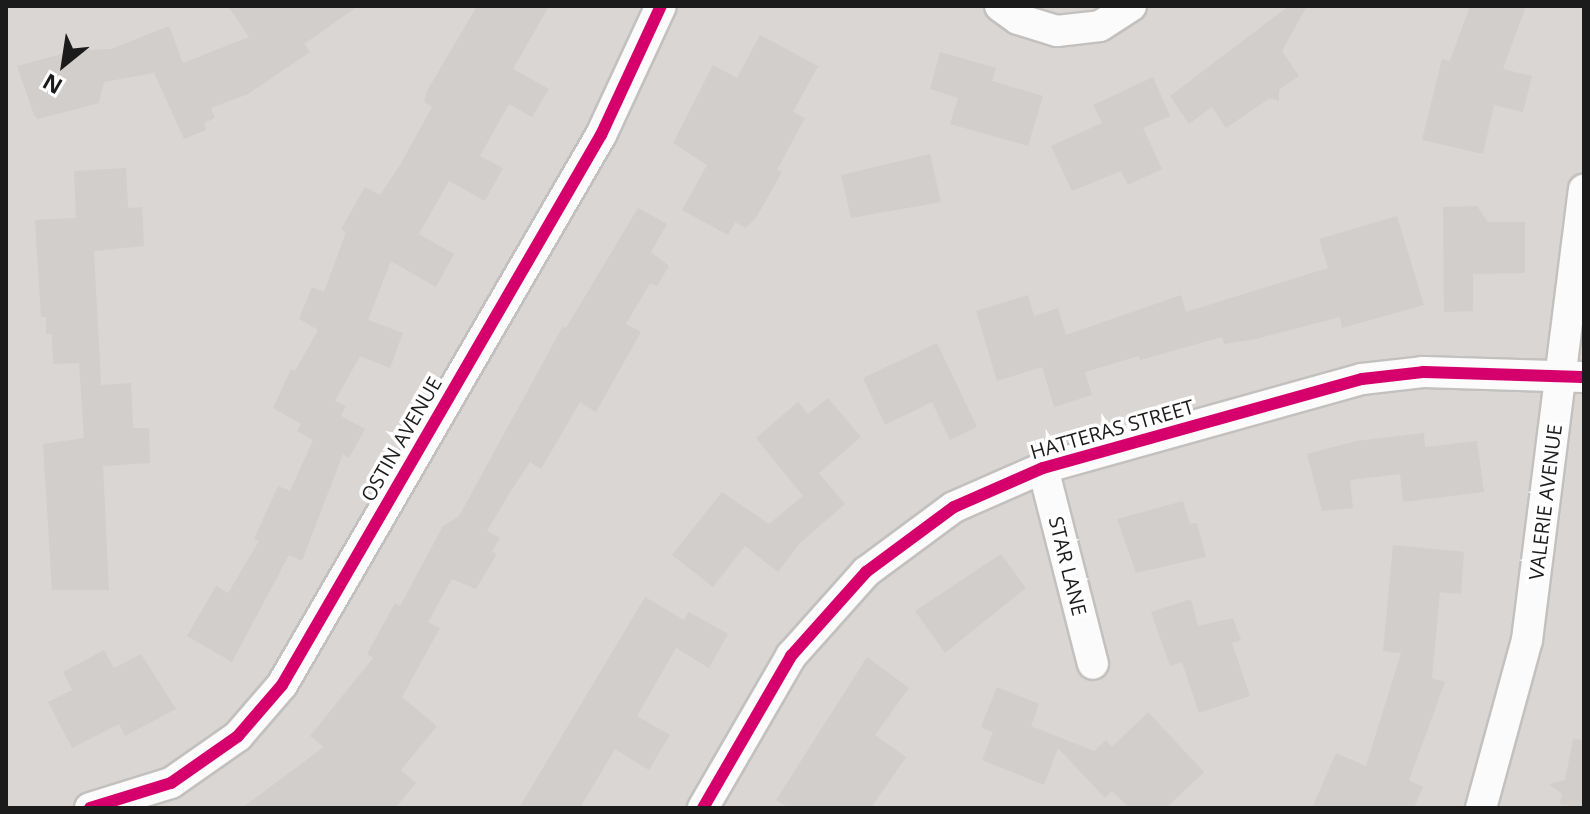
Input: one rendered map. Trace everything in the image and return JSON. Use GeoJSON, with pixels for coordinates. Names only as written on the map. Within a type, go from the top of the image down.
{"type":"FeatureCollection","features":[{"type":"Feature","properties":{"kind":"street","name":"OSTIN AVENUE"},"geometry":{"type":"LineString","coordinates":[[90,808],[171,783],[238,736],[282,685],[601,135],[661,6]]}},
{"type":"Feature","properties":{"kind":"street"},"geometry":{"type":"LineString","coordinates":[[1000,6],[1018,19],[1057,31],[1100,26],[1131,6]]}},
{"type":"Feature","properties":{"kind":"street","name":"VALERIE AVENUE"},"geometry":{"type":"LineString","coordinates":[[1481,808],[1527,640],[1572,377],[1584,190]]}},
{"type":"Feature","properties":{"kind":"street","name":"HATTERAS STREET"},"geometry":{"type":"LineString","coordinates":[[703,808],[791,656],[866,572],[954,507],[1043,468],[1362,379],[1423,372],[1572,377]]}},
{"type":"Feature","properties":{"kind":"street","name":"STAR LANE"},"geometry":{"type":"LineString","coordinates":[[1043,468],[1093,664]]}},
{"type":"Feature","properties":{"kind":"shaded area"},"geometry":{"type":"Polygon","coordinates":[[[6,6],[1584,6],[1584,808],[6,808],[6,6]]]}},
{"type":"Feature","properties":{"kind":"building"},"geometry":{"type":"Polygon","coordinates":[[[228,6],[358,6],[304,44],[310,52],[248,94],[211,108],[215,118],[204,123],[206,130],[184,139],[154,73],[104,82],[99,103],[38,119],[34,115],[17,66],[77,50],[111,49],[169,26],[183,63],[249,37],[228,6]]]}},
{"type":"Feature","properties":{"kind":"building"},"geometry":{"type":"Polygon","coordinates":[[[477,6],[549,6],[513,69],[549,89],[532,117],[509,104],[480,156],[503,168],[485,201],[449,181],[419,234],[454,254],[436,287],[391,261],[368,320],[403,333],[390,368],[360,356],[335,401],[346,406],[341,416],[365,429],[349,458],[343,454],[302,561],[289,555],[232,662],[187,636],[216,586],[228,593],[259,541],[254,539],[278,486],[290,491],[313,440],[297,431],[301,424],[273,408],[291,369],[295,371],[318,330],[299,319],[312,287],[324,292],[346,232],[341,229],[365,187],[380,195],[400,165],[432,107],[424,102],[427,91],[477,6]]]}},
{"type":"Feature","properties":{"kind":"building"},"geometry":{"type":"Polygon","coordinates":[[[1289,6],[1307,6],[1282,51],[1299,76],[1279,90],[1279,101],[1270,98],[1226,128],[1212,107],[1189,124],[1170,96],[1289,6]]]}},
{"type":"Feature","properties":{"kind":"building"},"geometry":{"type":"Polygon","coordinates":[[[1470,6],[1526,6],[1503,69],[1532,76],[1523,112],[1494,105],[1483,154],[1422,140],[1442,59],[1450,61],[1470,6]]]}},
{"type":"Feature","properties":{"kind":"building"},"geometry":{"type":"Polygon","coordinates":[[[760,35],[818,66],[793,112],[805,118],[777,170],[782,172],[757,216],[746,228],[735,222],[728,235],[682,210],[707,165],[673,143],[713,65],[737,78],[760,35]]]}},
{"type":"Feature","properties":{"kind":"building"},"geometry":{"type":"Polygon","coordinates":[[[940,52],[996,68],[992,81],[1043,96],[1028,146],[950,124],[958,98],[930,89],[940,52]]]}},
{"type":"Feature","properties":{"kind":"building"},"geometry":{"type":"Polygon","coordinates":[[[1153,77],[1170,116],[1143,128],[1162,169],[1128,185],[1121,171],[1072,191],[1051,146],[1102,123],[1093,105],[1153,77]]]}},
{"type":"Feature","properties":{"kind":"building"},"geometry":{"type":"Polygon","coordinates":[[[930,154],[941,202],[851,218],[841,175],[930,154]]]}},
{"type":"Feature","properties":{"kind":"building"},"geometry":{"type":"Polygon","coordinates":[[[126,168],[128,208],[142,207],[144,246],[94,251],[101,385],[131,383],[133,428],[149,428],[150,463],[103,466],[109,590],[52,590],[43,444],[84,438],[79,363],[53,364],[52,334],[46,334],[46,317],[41,317],[35,220],[76,218],[74,171],[126,168]]]}},
{"type":"Feature","properties":{"kind":"building"},"geometry":{"type":"Polygon","coordinates":[[[1477,206],[1488,222],[1525,222],[1525,273],[1473,274],[1473,311],[1444,312],[1443,207],[1477,206]]]}},
{"type":"Feature","properties":{"kind":"building"},"geometry":{"type":"Polygon","coordinates":[[[638,208],[667,224],[651,252],[669,266],[657,286],[650,283],[626,324],[641,332],[596,412],[580,402],[541,469],[530,462],[487,531],[500,538],[492,552],[497,554],[476,589],[452,579],[428,622],[440,628],[402,697],[437,726],[401,770],[416,783],[395,808],[242,808],[324,747],[310,736],[373,658],[367,654],[395,603],[400,606],[443,526],[459,516],[563,326],[566,328],[638,208]]]}},
{"type":"Feature","properties":{"kind":"building"},"geometry":{"type":"Polygon","coordinates":[[[1397,216],[1424,305],[1342,328],[1340,317],[1256,339],[1224,344],[1222,337],[1140,360],[1139,356],[1085,372],[1092,395],[1054,407],[1042,367],[997,381],[976,311],[1028,295],[1034,316],[1058,308],[1066,335],[1181,295],[1186,312],[1328,268],[1319,239],[1397,216]]]}},
{"type":"Feature","properties":{"kind":"building"},"geometry":{"type":"Polygon","coordinates":[[[937,343],[977,427],[950,440],[932,402],[885,425],[863,378],[937,343]]]}},
{"type":"Feature","properties":{"kind":"building"},"geometry":{"type":"Polygon","coordinates":[[[828,398],[861,437],[819,473],[845,504],[800,543],[778,572],[745,546],[713,587],[672,555],[722,492],[769,524],[803,496],[756,438],[798,402],[808,414],[828,398]]]}},
{"type":"Feature","properties":{"kind":"building"},"geometry":{"type":"Polygon","coordinates":[[[1424,433],[1425,447],[1477,441],[1484,492],[1403,502],[1400,474],[1350,480],[1353,508],[1322,511],[1307,454],[1356,441],[1424,433]]]}},
{"type":"Feature","properties":{"kind":"building"},"geometry":{"type":"Polygon","coordinates":[[[1183,501],[1190,524],[1197,523],[1206,557],[1136,573],[1117,519],[1183,501]]]}},
{"type":"Feature","properties":{"kind":"building"},"geometry":{"type":"Polygon","coordinates":[[[1393,545],[1464,552],[1461,594],[1440,592],[1432,678],[1445,682],[1409,780],[1423,787],[1414,808],[1312,808],[1336,753],[1366,766],[1401,653],[1383,651],[1393,545]]]}},
{"type":"Feature","properties":{"kind":"building"},"geometry":{"type":"Polygon","coordinates":[[[1001,554],[1026,588],[945,653],[915,611],[1001,554]]]}},
{"type":"Feature","properties":{"kind":"building"},"geometry":{"type":"Polygon","coordinates":[[[645,597],[684,620],[689,612],[728,634],[709,668],[676,648],[637,716],[670,735],[649,770],[615,749],[580,808],[519,808],[645,597]]]}},
{"type":"Feature","properties":{"kind":"building"},"geometry":{"type":"Polygon","coordinates":[[[1191,599],[1198,626],[1233,618],[1241,640],[1232,643],[1250,696],[1199,713],[1182,662],[1170,666],[1151,612],[1191,599]]]}},
{"type":"Feature","properties":{"kind":"building"},"geometry":{"type":"Polygon","coordinates":[[[104,650],[114,668],[141,654],[176,709],[125,736],[119,724],[72,748],[48,702],[72,690],[63,672],[104,650]]]}},
{"type":"Feature","properties":{"kind":"building"},"geometry":{"type":"Polygon","coordinates":[[[867,657],[909,688],[875,735],[906,757],[871,808],[790,808],[776,800],[867,657]]]}},
{"type":"Feature","properties":{"kind":"building"},"geometry":{"type":"Polygon","coordinates":[[[997,687],[1039,704],[1031,726],[1094,751],[1106,740],[1112,747],[1148,712],[1204,772],[1166,808],[1129,808],[1112,791],[1105,798],[1058,748],[1044,785],[982,760],[993,732],[981,727],[997,687]]]}},
{"type":"Feature","properties":{"kind":"building"},"geometry":{"type":"Polygon","coordinates":[[[1573,739],[1584,740],[1584,808],[1560,804],[1562,794],[1549,784],[1565,780],[1573,739]]]}},
{"type":"Feature","properties":{"kind":"cycle path"},"geometry":{"type":"LineString","coordinates":[[90,808],[171,783],[238,736],[282,685],[601,135],[661,6]]}},
{"type":"Feature","properties":{"kind":"cycle path"},"geometry":{"type":"LineString","coordinates":[[703,808],[791,656],[866,572],[954,507],[1043,468],[1362,379],[1423,372],[1584,377]]}}]}
